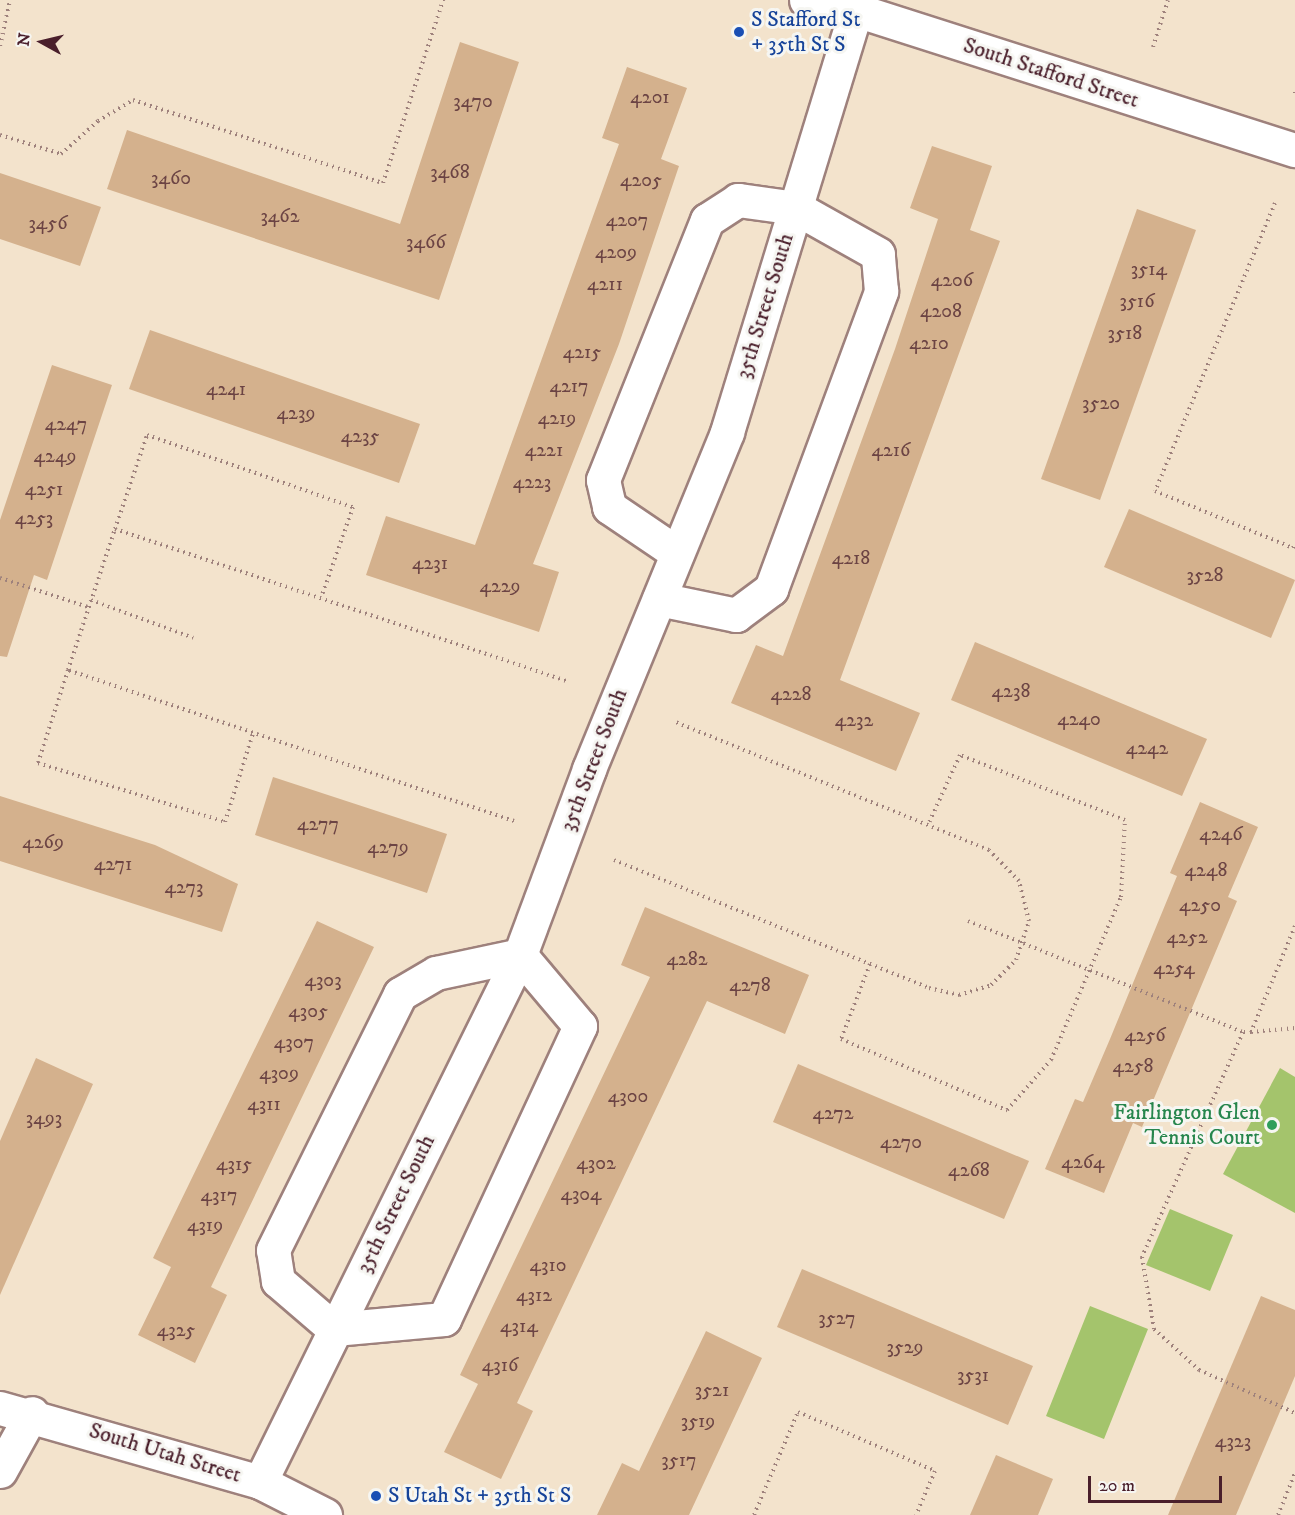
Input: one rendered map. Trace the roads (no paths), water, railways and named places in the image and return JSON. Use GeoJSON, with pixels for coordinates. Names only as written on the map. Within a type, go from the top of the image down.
{"type":"FeatureCollection","features":[{"type":"Feature","properties":{"kind":"street","name":"South Stafford Street"},"geometry":{"type":"LineString","coordinates":[[806,0],[856,10],[1295,150]]}},
{"type":"Feature","properties":{"kind":"street","name":"35th Street South"},"geometry":{"type":"LineString","coordinates":[[260,1482],[520,955],[677,553],[727,432],[856,10]]}},
{"type":"Feature","properties":{"kind":"street"},"geometry":{"type":"LineString","coordinates":[[659,599],[736,615],[771,589],[881,291],[878,254],[796,208],[738,200],[707,220],[603,480],[609,507],[677,553]]}},
{"type":"Feature","properties":{"kind":"street"},"geometry":{"type":"LineString","coordinates":[[520,955],[580,1026],[444,1319],[334,1329],[278,1281],[273,1250],[384,1026],[400,994],[436,972],[520,955]]}},
{"type":"Feature","properties":{"kind":"street","name":"South Utah Street"},"geometry":{"type":"LineString","coordinates":[[0,1408],[32,1413],[260,1482],[325,1515]]}},
{"type":"Feature","properties":{"kind":"street"},"geometry":{"type":"LineString","coordinates":[[0,1471],[32,1413]]}},
{"type":"Feature","properties":{"kind":"place","name":"S Stafford St + 35th St S"},"geometry":{"type":"Point","coordinates":[739,32]}},
{"type":"Feature","properties":{"kind":"place","name":"Fairlington Glen Tennis Court"},"geometry":{"type":"Point","coordinates":[1272,1125]}},
{"type":"Feature","properties":{"kind":"place","name":"S Utah St + 35th St S"},"geometry":{"type":"Point","coordinates":[376,1496]}}]}
